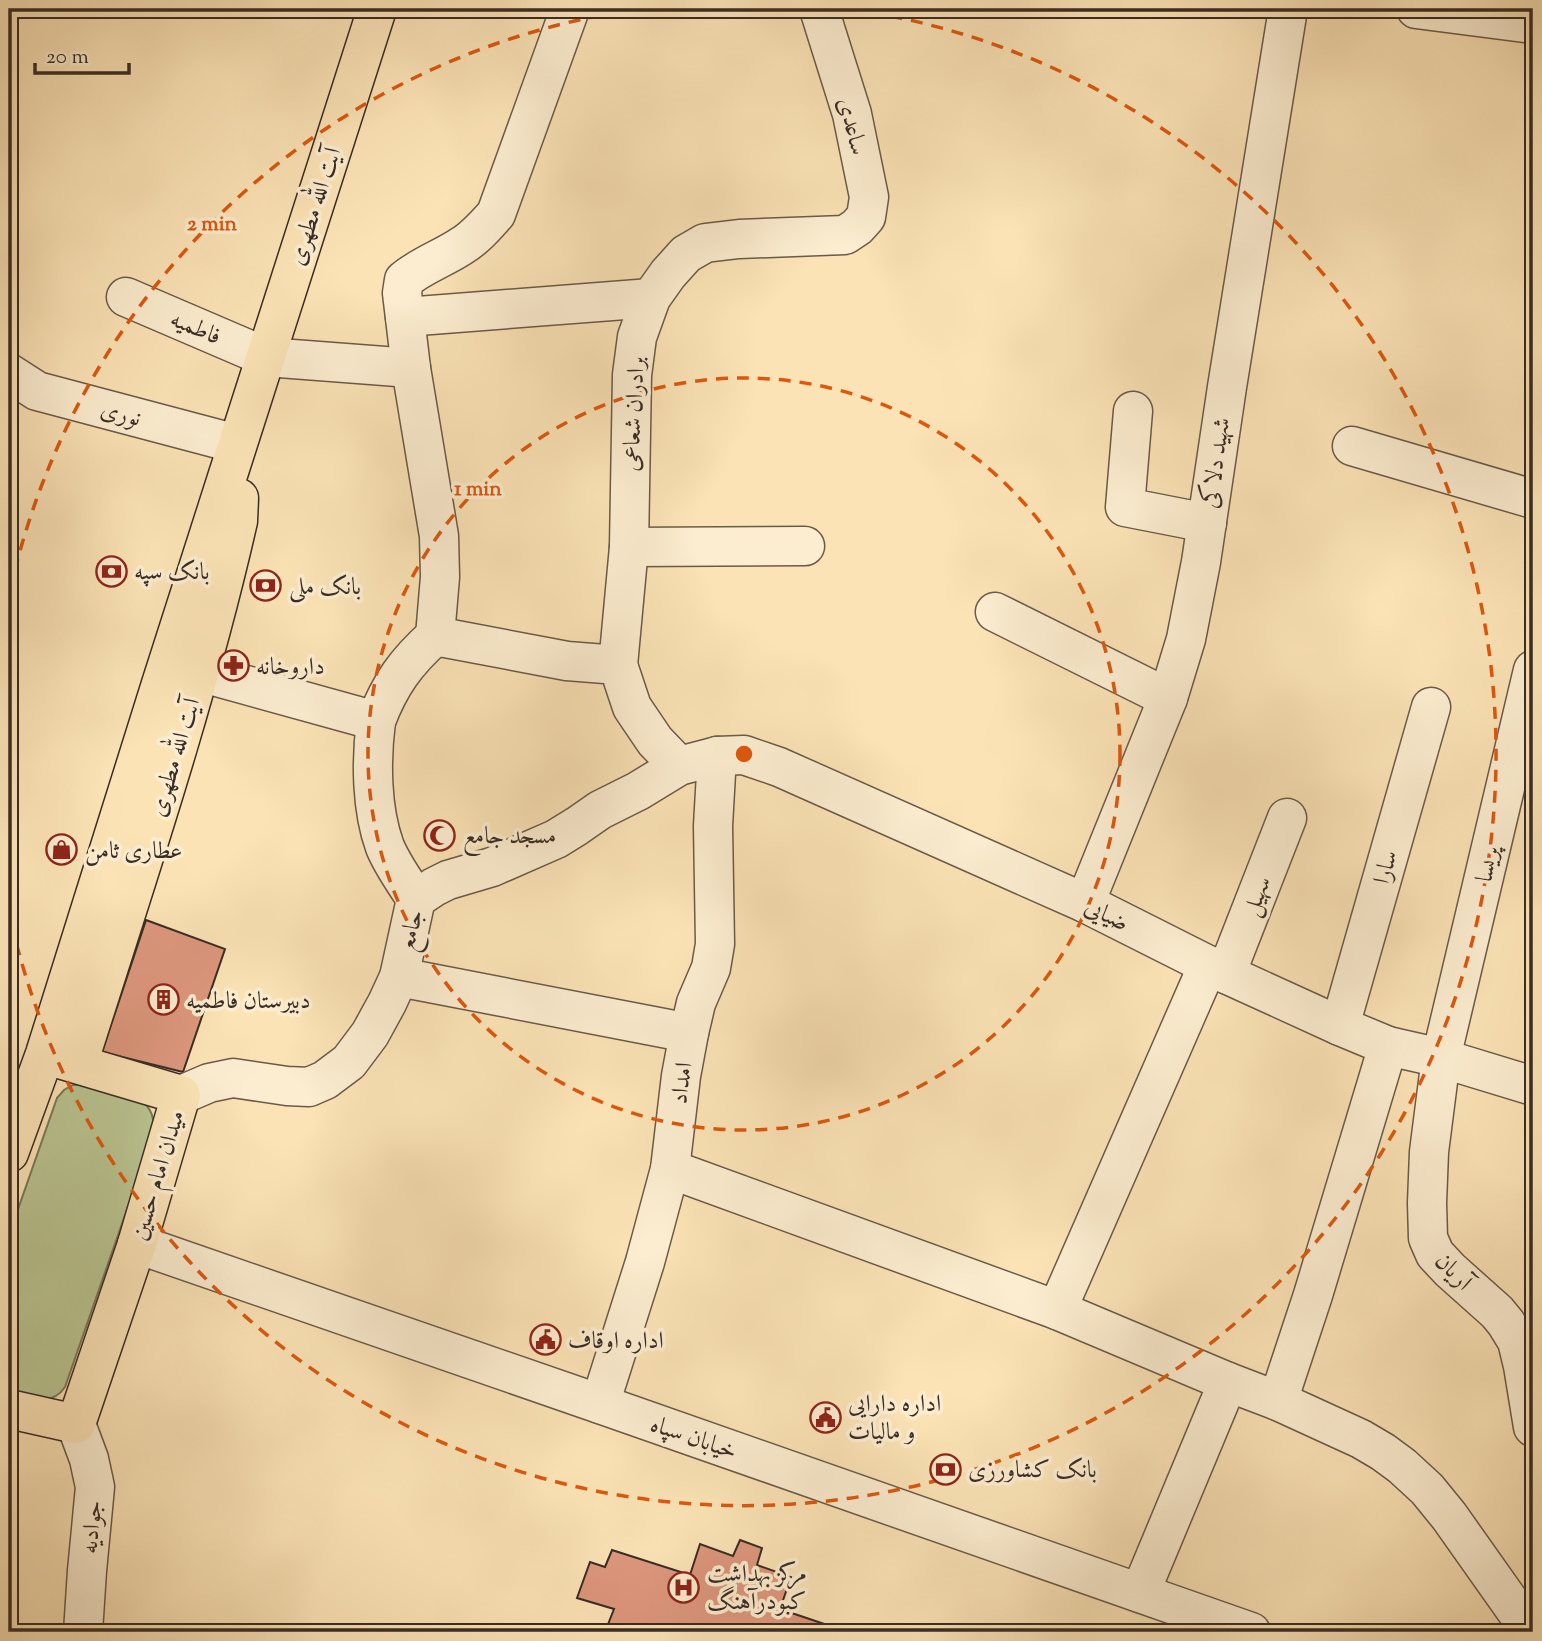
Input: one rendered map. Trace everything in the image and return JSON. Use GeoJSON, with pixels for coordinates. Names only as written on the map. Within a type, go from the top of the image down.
{"type":"FeatureCollection","features":[{"type":"Feature","properties":{"kind":"main road","name":"آیت الله مطهری"},"geometry":{"type":"LineString","coordinates":[[62,1059],[237,444],[377,9]]}},
{"type":"Feature","properties":{"kind":"main road","name":"آیت الله مطهری"},"geometry":{"type":"LineString","coordinates":[[62,1059],[151,835],[199,672],[238,521],[237,444]]}},
{"type":"Feature","properties":{"kind":"main road","name":"میدان امام حسین"},"geometry":{"type":"LineString","coordinates":[[62,1059],[181,1095],[137,1244],[76,1424]]}},
{"type":"Feature","properties":{"kind":"main road"},"geometry":{"type":"LineString","coordinates":[[9,1153],[62,1059]]}},
{"type":"Feature","properties":{"kind":"main road"},"geometry":{"type":"LineString","coordinates":[[9,1409],[76,1424]]}},
{"type":"Feature","properties":{"kind":"street"},"geometry":{"type":"LineString","coordinates":[[416,899],[398,872],[385,845],[373,789],[376,721],[396,678],[415,654],[435,636],[440,577],[439,536],[411,368],[402,293],[404,280],[416,270],[463,246],[481,232],[496,214],[570,9]]}},
{"type":"Feature","properties":{"kind":"street","name":"ساعدی"},"geometry":{"type":"LineString","coordinates":[[819,9],[852,114],[869,197],[866,217],[845,235]]}},
{"type":"Feature","properties":{"kind":"street","name":"شهید دلاکی"},"geometry":{"type":"LineString","coordinates":[[1085,902],[1168,698],[1186,639],[1201,562],[1288,9]]}},
{"type":"Feature","properties":{"kind":"street"},"geometry":{"type":"LineString","coordinates":[[1416,9],[1533,24]]}},
{"type":"Feature","properties":{"kind":"street","name":"برادران شعاعی"},"geometry":{"type":"LineString","coordinates":[[618,666],[628,547],[632,375],[637,337],[650,298],[686,254],[705,243],[845,235]]}},
{"type":"Feature","properties":{"kind":"street","name":"فاطمیه"},"geometry":{"type":"LineString","coordinates":[[126,298],[266,357],[411,368]]}},
{"type":"Feature","properties":{"kind":"street"},"geometry":{"type":"LineString","coordinates":[[405,317],[650,298]]}},
{"type":"Feature","properties":{"kind":"street","name":"نوری"},"geometry":{"type":"LineString","coordinates":[[9,373],[37,391],[237,444]]}},
{"type":"Feature","properties":{"kind":"street"},"geometry":{"type":"LineString","coordinates":[[1133,411],[1125,507],[1207,523]]}},
{"type":"Feature","properties":{"kind":"street"},"geometry":{"type":"LineString","coordinates":[[1352,446],[1533,499]]}},
{"type":"Feature","properties":{"kind":"street"},"geometry":{"type":"LineString","coordinates":[[628,547],[805,545]]}},
{"type":"Feature","properties":{"kind":"street"},"geometry":{"type":"LineString","coordinates":[[995,612],[1168,698]]}},
{"type":"Feature","properties":{"kind":"street"},"geometry":{"type":"LineString","coordinates":[[435,636],[567,661],[618,666],[632,707],[655,741],[679,766]]}},
{"type":"Feature","properties":{"kind":"street","name":"پریسا"},"geometry":{"type":"LineString","coordinates":[[1441,1058],[1533,670]]}},
{"type":"Feature","properties":{"kind":"street"},"geometry":{"type":"LineString","coordinates":[[199,672],[376,721]]}},
{"type":"Feature","properties":{"kind":"street","name":"سارا"},"geometry":{"type":"LineString","coordinates":[[1340,1026],[1430,707]]}},
{"type":"Feature","properties":{"kind":"street","name":"ضیایی"},"geometry":{"type":"LineString","coordinates":[[679,766],[717,755],[744,755],[779,767],[1085,902],[1217,969],[1340,1026],[1388,1046],[1441,1058],[1533,1086]]}},
{"type":"Feature","properties":{"kind":"street","name":"امداد"},"geometry":{"type":"LineString","coordinates":[[600,1404],[645,1262],[670,1169],[689,1033],[696,1003],[711,968],[716,944],[713,826],[717,755]]}},
{"type":"Feature","properties":{"kind":"street","name":"جامع"},"geometry":{"type":"LineString","coordinates":[[181,1095],[209,1083],[233,1078],[309,1087],[325,1080],[349,1062],[370,1034],[387,1003],[399,977],[416,899],[448,880],[492,867],[556,839],[600,810],[679,766]]}},
{"type":"Feature","properties":{"kind":"street","name":"سهیل"},"geometry":{"type":"LineString","coordinates":[[1056,1310],[1287,818]]}},
{"type":"Feature","properties":{"kind":"street"},"geometry":{"type":"LineString","coordinates":[[399,977],[689,1033]]}},
{"type":"Feature","properties":{"kind":"street"},"geometry":{"type":"LineString","coordinates":[[1278,1401],[1388,1046]]}},
{"type":"Feature","properties":{"kind":"street","name":"آریان"},"geometry":{"type":"LineString","coordinates":[[1441,1058],[1429,1152],[1428,1238],[1435,1254],[1496,1312],[1517,1341],[1524,1366],[1533,1427]]}},
{"type":"Feature","properties":{"kind":"street"},"geometry":{"type":"LineString","coordinates":[[670,1169],[1056,1310],[1278,1401],[1361,1439],[1402,1466],[1427,1489],[1531,1632]]}},
{"type":"Feature","properties":{"kind":"street","name":"خیابان سپاه"},"geometry":{"type":"LineString","coordinates":[[137,1244],[1251,1632]]}},
{"type":"Feature","properties":{"kind":"street"},"geometry":{"type":"LineString","coordinates":[[1140,1593],[1227,1382]]}},
{"type":"Feature","properties":{"kind":"street","name":"جوادیه"},"geometry":{"type":"LineString","coordinates":[[76,1424],[89,1459],[95,1487],[83,1632]]}},
{"type":"Feature","properties":{"kind":"green space"},"geometry":{"type":"Polygon","coordinates":[[[73,1085],[144,1103],[153,1118],[153,1135],[65,1387],[53,1398],[39,1399],[9,1389],[9,1235],[57,1098],[73,1085]]]}},
{"type":"Feature","properties":{"kind":"building","name":"دبیرستان فاطمیه"},"geometry":{"type":"Polygon","coordinates":[[[146,920],[225,949],[183,1072],[102,1052],[146,920]]]}},
{"type":"Feature","properties":{"kind":"building","name":"مرکز بهداشت کبودرآهنگ"},"geometry":{"type":"Polygon","coordinates":[[[740,1540],[762,1548],[757,1565],[791,1577],[780,1609],[848,1632],[605,1632],[614,1609],[577,1598],[590,1562],[605,1567],[612,1550],[690,1575],[700,1544],[733,1556],[740,1540]]]}},
{"type":"Feature","properties":{"kind":"place","name":"بانک سپه"},"geometry":{"type":"Point","coordinates":[111,571]}},
{"type":"Feature","properties":{"kind":"place","name":"بانک ملی"},"geometry":{"type":"Point","coordinates":[266,586]}},
{"type":"Feature","properties":{"kind":"place","name":"داروخانه"},"geometry":{"type":"Point","coordinates":[233,666]}},
{"type":"Feature","properties":{"kind":"place","name":"مسجد جامع"},"geometry":{"type":"Point","coordinates":[440,835]}},
{"type":"Feature","properties":{"kind":"place","name":"عطاری ثامن"},"geometry":{"type":"Point","coordinates":[62,850]}},
{"type":"Feature","properties":{"kind":"place","name":"دبیرستان فاطمیه"},"geometry":{"type":"Point","coordinates":[163,1000]}},
{"type":"Feature","properties":{"kind":"place","name":"اداره اوقاف"},"geometry":{"type":"Point","coordinates":[545,1340]}},
{"type":"Feature","properties":{"kind":"place","name":"اداره دارایی و مالیات"},"geometry":{"type":"Point","coordinates":[825,1417]}},
{"type":"Feature","properties":{"kind":"place","name":"بانک کشاورزی"},"geometry":{"type":"Point","coordinates":[945,1469]}},
{"type":"Feature","properties":{"kind":"place","name":"مرکز بهداشت کبودرآهنگ"},"geometry":{"type":"Point","coordinates":[684,1587]}}]}
